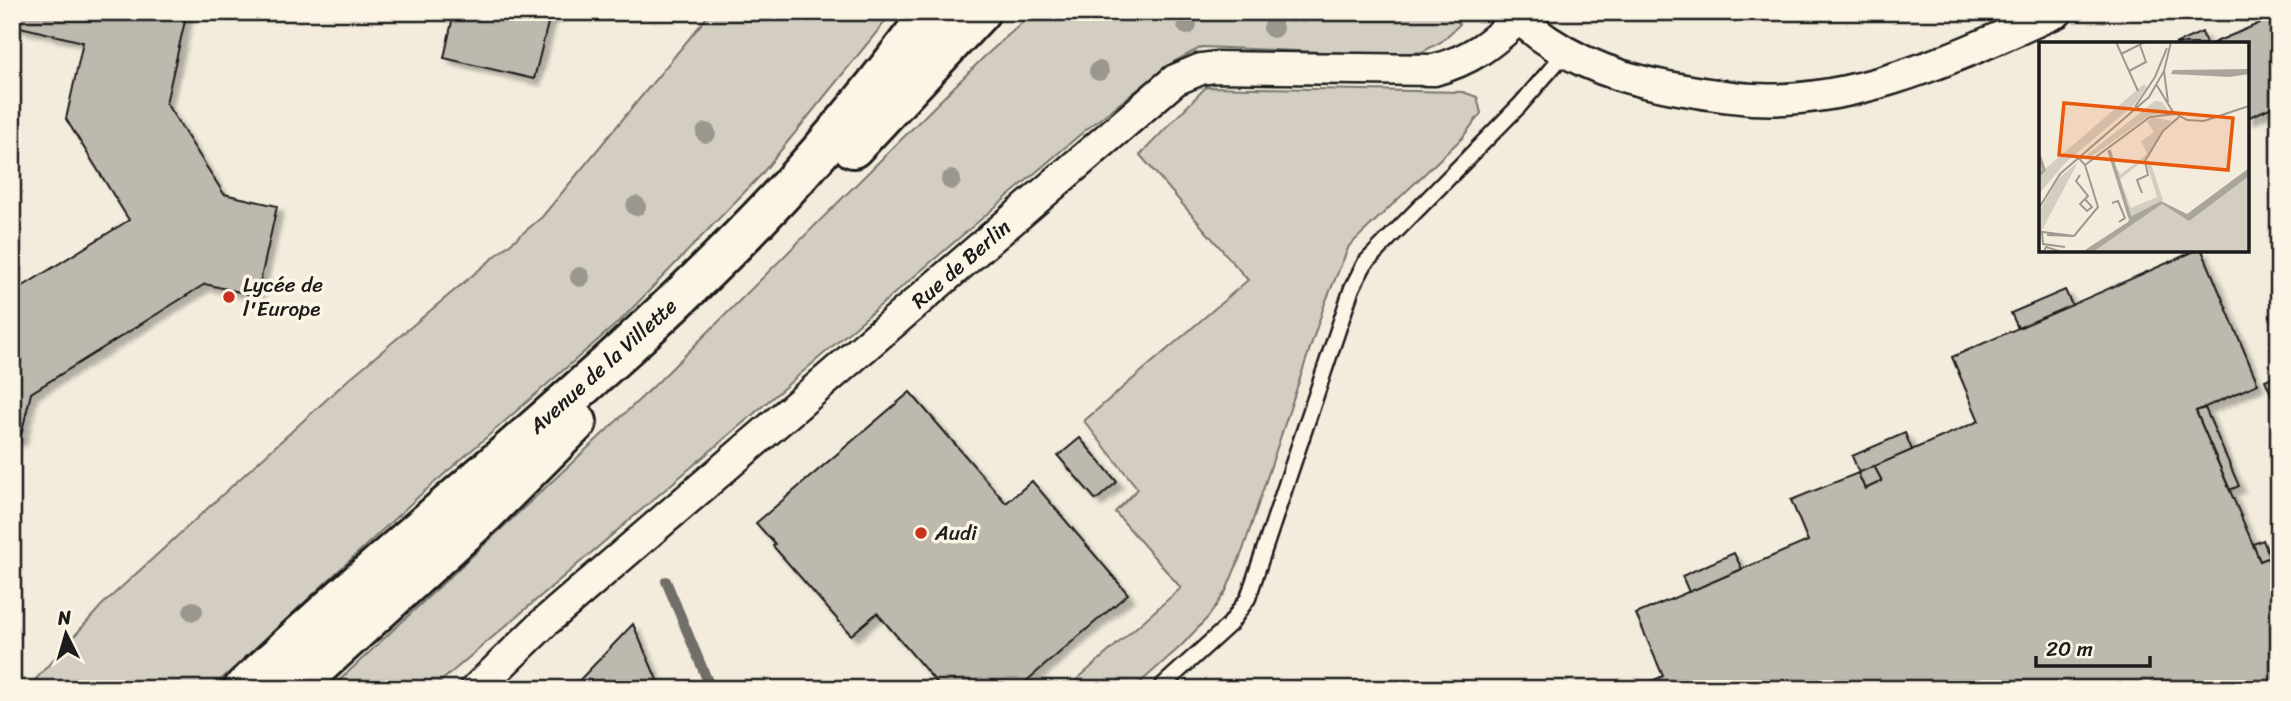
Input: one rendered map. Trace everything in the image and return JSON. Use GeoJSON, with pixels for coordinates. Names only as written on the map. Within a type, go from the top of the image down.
{"type":"FeatureCollection","features":[{"type":"Feature","properties":{"kind":"main road","name":"Avenue de la Villette"},"geometry":{"type":"LineString","coordinates":[[243,689],[719,259],[780,197],[831,139],[931,12]]}},
{"type":"Feature","properties":{"kind":"main road","name":"Avenue de la Villette"},"geometry":{"type":"LineString","coordinates":[[293,689],[507,493],[793,209],[980,12]]}},
{"type":"Feature","properties":{"kind":"street"},"geometry":{"type":"LineString","coordinates":[[1515,15],[1565,53],[1608,73],[1675,88],[1753,99],[1802,97],[1849,90],[1909,74],[2057,12]]}},
{"type":"Feature","properties":{"kind":"street","name":"Rue de Berlin"},"geometry":{"type":"LineString","coordinates":[[476,689],[546,621],[1175,80],[1201,69],[1216,67],[1418,71],[1434,69],[1467,59],[1490,44],[1515,15]]}},
{"type":"Feature","properties":{"kind":"lane"},"geometry":{"type":"LineString","coordinates":[[1163,689],[1162,686],[1230,624],[1248,598],[1352,288],[1365,263],[1520,104],[1565,53]]}},
{"type":"Feature","properties":{"kind":"shaded area"},"geometry":{"type":"Polygon","coordinates":[[[711,12],[893,12],[760,176],[622,319],[418,497],[211,689],[27,689],[102,605],[350,378],[542,217],[711,12]]]}},
{"type":"Feature","properties":{"kind":"shaded area"},"geometry":{"type":"Polygon","coordinates":[[[1034,12],[1456,12],[1459,25],[1441,42],[1422,52],[1387,55],[1202,47],[1173,62],[1083,132],[432,689],[330,689],[654,386],[983,58],[1034,12]]]}},
{"type":"Feature","properties":{"kind":"shaded area"},"geometry":{"type":"Polygon","coordinates":[[[1206,87],[1463,92],[1477,97],[1481,113],[1462,138],[1349,246],[1325,303],[1243,550],[1226,591],[1209,616],[1181,646],[1133,689],[1066,689],[1181,588],[1115,512],[1138,489],[1084,421],[1248,280],[1140,155],[1206,87]]]}},
{"type":"Feature","properties":{"kind":"building"},"geometry":{"type":"Polygon","coordinates":[[[12,12],[57,12],[89,20],[90,12],[187,12],[166,103],[224,194],[277,206],[257,296],[205,284],[31,393],[20,440],[12,438],[12,293],[129,220],[66,119],[83,42],[12,25],[12,12]]]}},
{"type":"Feature","properties":{"kind":"building"},"geometry":{"type":"Polygon","coordinates":[[[454,12],[560,12],[549,19],[534,79],[444,58],[454,12]]]}},
{"type":"Feature","properties":{"kind":"building"},"geometry":{"type":"Polygon","coordinates":[[[2279,15],[2279,104],[2249,117],[2249,42],[2216,42],[2279,15]]]}},
{"type":"Feature","properties":{"kind":"building"},"geometry":{"type":"Polygon","coordinates":[[[2202,32],[2205,42],[2180,42],[2202,32]]]}},
{"type":"Feature","properties":{"kind":"building"},"geometry":{"type":"Polygon","coordinates":[[[2192,252],[2203,252],[2258,384],[2196,411],[2260,561],[2272,556],[2279,570],[2279,591],[2274,593],[2279,603],[2279,689],[1634,689],[1663,676],[1636,614],[1808,541],[1791,500],[1858,473],[1865,489],[1882,481],[1874,466],[1979,421],[1952,357],[2192,252]]]}},
{"type":"Feature","properties":{"kind":"building"},"geometry":{"type":"Polygon","coordinates":[[[2065,290],[2072,305],[2018,328],[2011,313],[2065,290]]]}},
{"type":"Feature","properties":{"kind":"building"},"geometry":{"type":"Polygon","coordinates":[[[2279,374],[2279,402],[2275,403],[2265,380],[2279,374]]]}},
{"type":"Feature","properties":{"kind":"building","name":"Audi"},"geometry":{"type":"Polygon","coordinates":[[[910,392],[1006,503],[1032,481],[1128,594],[1017,689],[942,689],[877,613],[851,635],[756,523],[910,392]]]}},
{"type":"Feature","properties":{"kind":"building"},"geometry":{"type":"Polygon","coordinates":[[[2205,408],[2239,486],[2230,490],[2196,411],[2205,408]]]}},
{"type":"Feature","properties":{"kind":"building"},"geometry":{"type":"Polygon","coordinates":[[[1905,433],[1912,450],[1859,473],[1852,456],[1905,433]]]}},
{"type":"Feature","properties":{"kind":"building"},"geometry":{"type":"Polygon","coordinates":[[[1080,438],[1117,482],[1096,500],[1058,456],[1080,438]]]}},
{"type":"Feature","properties":{"kind":"building"},"geometry":{"type":"Polygon","coordinates":[[[1874,466],[1882,481],[1865,489],[1858,473],[1874,466]]]}},
{"type":"Feature","properties":{"kind":"building"},"geometry":{"type":"Polygon","coordinates":[[[2263,540],[2270,557],[2260,561],[2253,544],[2263,540]]]}},
{"type":"Feature","properties":{"kind":"building"},"geometry":{"type":"Polygon","coordinates":[[[1734,553],[1742,569],[1689,592],[1682,576],[1734,553]]]}},
{"type":"Feature","properties":{"kind":"building"},"geometry":{"type":"Polygon","coordinates":[[[633,624],[661,689],[571,689],[633,624]]]}},
{"type":"Feature","properties":{"kind":"waterway"},"geometry":{"type":"LineString","coordinates":[[666,581],[711,689]]}},
{"type":"Feature","properties":{"kind":"place","name":"Lycée de l'Europe"},"geometry":{"type":"Point","coordinates":[229,297]}},
{"type":"Feature","properties":{"kind":"place","name":"Audi"},"geometry":{"type":"Point","coordinates":[921,533]}}]}
